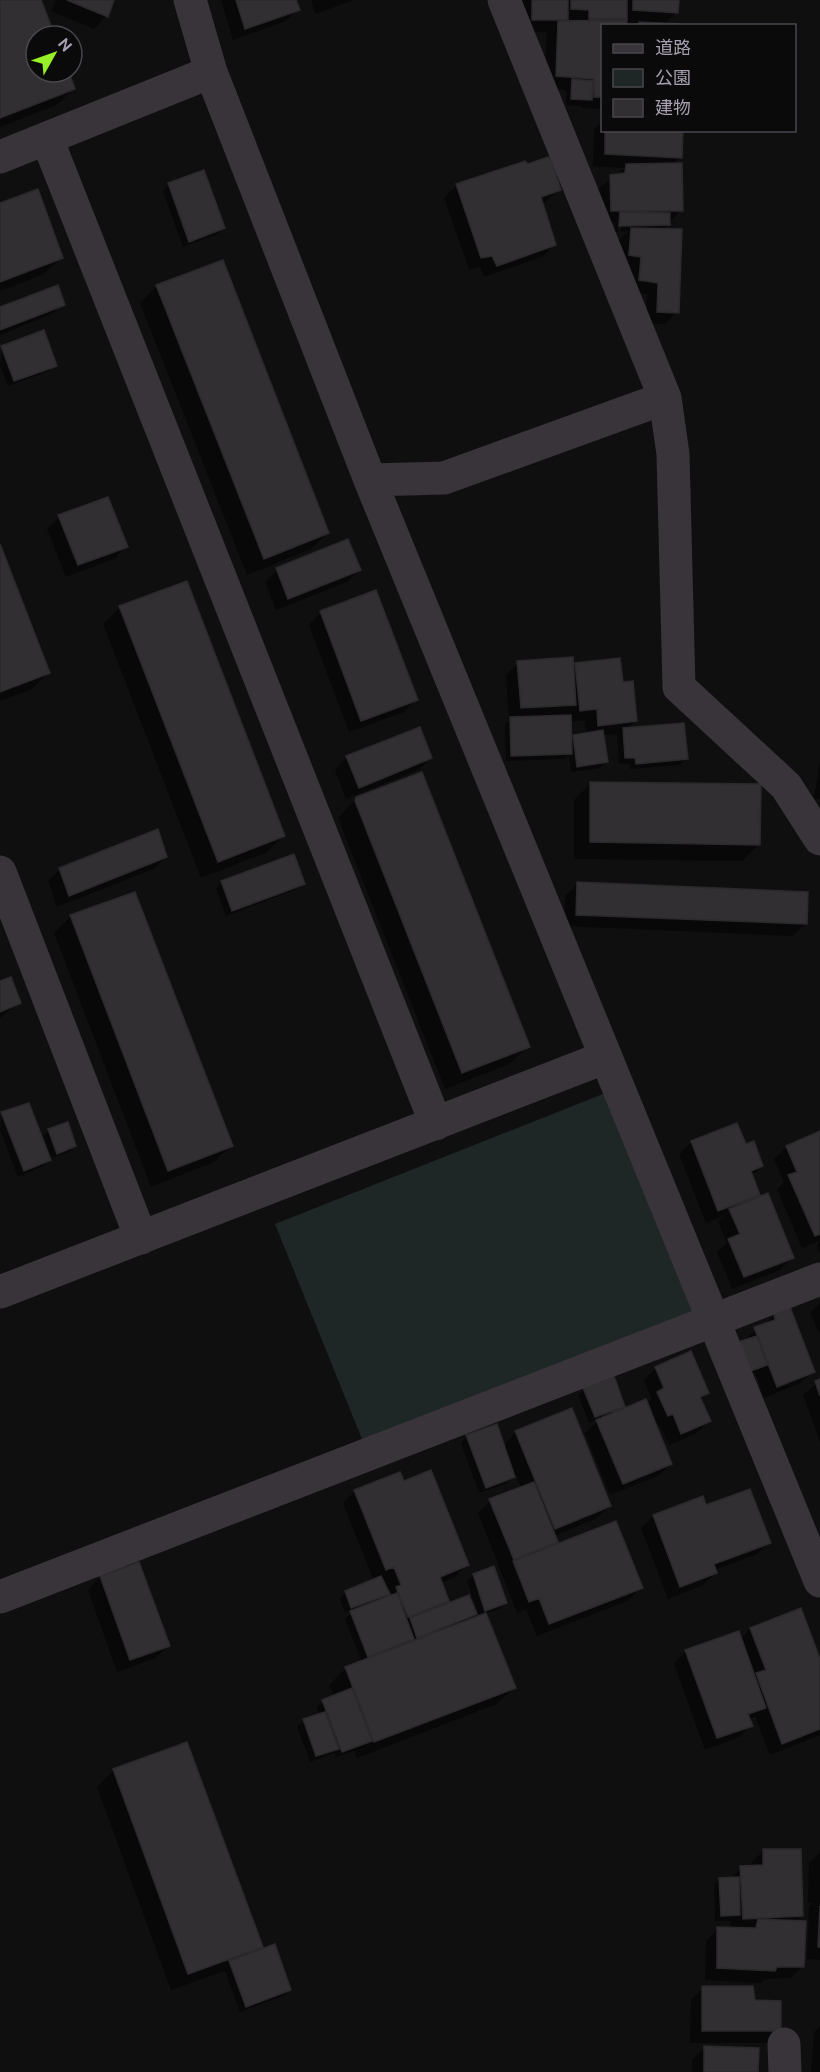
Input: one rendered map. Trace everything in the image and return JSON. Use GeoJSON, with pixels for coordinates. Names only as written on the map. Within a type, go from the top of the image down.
{"type":"FeatureCollection","features":[{"type":"Feature","properties":{"kind":"street"},"geometry":{"type":"LineString","coordinates":[[190,0],[211,72],[370,480],[820,1581]]}},
{"type":"Feature","properties":{"kind":"street"},"geometry":{"type":"LineString","coordinates":[[504,0],[665,398],[673,454],[679,687],[786,786],[819,835]]}},
{"type":"Feature","properties":{"kind":"street"},"geometry":{"type":"LineString","coordinates":[[0,157],[211,72]]}},
{"type":"Feature","properties":{"kind":"street"},"geometry":{"type":"LineString","coordinates":[[47,139],[436,1124]]}},
{"type":"Feature","properties":{"kind":"street"},"geometry":{"type":"LineString","coordinates":[[370,480],[444,478],[665,398]]}},
{"type":"Feature","properties":{"kind":"street"},"geometry":{"type":"LineString","coordinates":[[0,872],[141,1238]]}},
{"type":"Feature","properties":{"kind":"street"},"geometry":{"type":"LineString","coordinates":[[0,1292],[606,1057]]}},
{"type":"Feature","properties":{"kind":"street"},"geometry":{"type":"LineString","coordinates":[[0,1597],[820,1279]]}},
{"type":"Feature","properties":{"kind":"green space"},"geometry":{"type":"Polygon","coordinates":[[[613,1090],[701,1315],[364,1444],[275,1224],[613,1090]]]}},
{"type":"Feature","properties":{"kind":"building"},"geometry":{"type":"Polygon","coordinates":[[[0,0],[41,0],[50,24],[24,24],[24,84],[73,84],[75,89],[0,118],[0,0]]]}},
{"type":"Feature","properties":{"kind":"building"},"geometry":{"type":"Polygon","coordinates":[[[67,0],[114,0],[108,17],[67,0]]]}},
{"type":"Feature","properties":{"kind":"building"},"geometry":{"type":"Polygon","coordinates":[[[236,0],[296,0],[300,10],[245,29],[236,0]]]}},
{"type":"Feature","properties":{"kind":"building"},"geometry":{"type":"Polygon","coordinates":[[[532,0],[568,0],[568,20],[532,20],[532,0]]]}},
{"type":"Feature","properties":{"kind":"building"},"geometry":{"type":"Polygon","coordinates":[[[571,0],[627,0],[627,19],[589,19],[589,10],[571,9],[571,0]]]}},
{"type":"Feature","properties":{"kind":"building"},"geometry":{"type":"Polygon","coordinates":[[[633,0],[679,0],[678,13],[633,10],[633,0]]]}},
{"type":"Feature","properties":{"kind":"building"},"geometry":{"type":"Polygon","coordinates":[[[627,20],[626,24],[601,24],[601,97],[594,97],[594,79],[556,76],[558,21],[627,20]]]}},
{"type":"Feature","properties":{"kind":"building"},"geometry":{"type":"Polygon","coordinates":[[[639,22],[681,24],[639,24],[639,22]]]}},
{"type":"Feature","properties":{"kind":"building"},"geometry":{"type":"Polygon","coordinates":[[[572,79],[593,81],[592,100],[571,99],[572,79]]]}},
{"type":"Feature","properties":{"kind":"building"},"geometry":{"type":"Polygon","coordinates":[[[605,132],[683,132],[682,158],[605,154],[605,132]]]}},
{"type":"Feature","properties":{"kind":"building"},"geometry":{"type":"Polygon","coordinates":[[[551,158],[561,190],[541,197],[556,245],[497,266],[492,256],[481,258],[456,184],[525,161],[528,164],[551,158]]]}},
{"type":"Feature","properties":{"kind":"building"},"geometry":{"type":"Polygon","coordinates":[[[682,163],[683,211],[611,211],[610,175],[625,173],[626,164],[682,163]]]}},
{"type":"Feature","properties":{"kind":"building"},"geometry":{"type":"Polygon","coordinates":[[[204,170],[225,228],[189,242],[168,183],[204,170]]]}},
{"type":"Feature","properties":{"kind":"building"},"geometry":{"type":"Polygon","coordinates":[[[38,189],[63,258],[0,282],[0,203],[38,189]]]}},
{"type":"Feature","properties":{"kind":"building"},"geometry":{"type":"Polygon","coordinates":[[[620,212],[670,213],[670,225],[619,226],[620,212]]]}},
{"type":"Feature","properties":{"kind":"building"},"geometry":{"type":"Polygon","coordinates":[[[631,228],[682,229],[679,313],[657,312],[658,283],[639,280],[641,257],[629,255],[631,228]]]}},
{"type":"Feature","properties":{"kind":"building"},"geometry":{"type":"Polygon","coordinates":[[[223,260],[329,533],[264,559],[156,285],[223,260]]]}},
{"type":"Feature","properties":{"kind":"building"},"geometry":{"type":"Polygon","coordinates":[[[58,285],[65,305],[0,330],[0,307],[58,285]]]}},
{"type":"Feature","properties":{"kind":"building"},"geometry":{"type":"Polygon","coordinates":[[[44,330],[57,366],[14,381],[1,346],[44,330]]]}},
{"type":"Feature","properties":{"kind":"building"},"geometry":{"type":"Polygon","coordinates":[[[108,497],[128,547],[78,565],[58,515],[108,497]]]}},
{"type":"Feature","properties":{"kind":"building"},"geometry":{"type":"Polygon","coordinates":[[[348,539],[361,570],[288,599],[276,568],[348,539]]]}},
{"type":"Feature","properties":{"kind":"building"},"geometry":{"type":"Polygon","coordinates":[[[0,544],[50,673],[0,692],[0,544]]]}},
{"type":"Feature","properties":{"kind":"building"},"geometry":{"type":"Polygon","coordinates":[[[187,581],[285,836],[218,862],[119,606],[187,581]]]}},
{"type":"Feature","properties":{"kind":"building"},"geometry":{"type":"Polygon","coordinates":[[[376,590],[418,700],[361,721],[320,611],[376,590]]]}},
{"type":"Feature","properties":{"kind":"building"},"geometry":{"type":"Polygon","coordinates":[[[573,657],[576,705],[521,708],[517,661],[573,657]]]}},
{"type":"Feature","properties":{"kind":"building"},"geometry":{"type":"Polygon","coordinates":[[[620,658],[623,682],[633,681],[637,721],[598,726],[597,709],[580,711],[575,663],[620,658]]]}},
{"type":"Feature","properties":{"kind":"building"},"geometry":{"type":"Polygon","coordinates":[[[571,715],[572,754],[511,756],[510,717],[571,715]]]}},
{"type":"Feature","properties":{"kind":"building"},"geometry":{"type":"Polygon","coordinates":[[[684,723],[688,759],[636,764],[635,758],[625,758],[623,728],[684,723]]]}},
{"type":"Feature","properties":{"kind":"building"},"geometry":{"type":"Polygon","coordinates":[[[420,727],[432,758],[359,788],[346,756],[420,727]]]}},
{"type":"Feature","properties":{"kind":"building"},"geometry":{"type":"Polygon","coordinates":[[[603,730],[608,762],[577,767],[573,735],[603,730]]]}},
{"type":"Feature","properties":{"kind":"building"},"geometry":{"type":"Polygon","coordinates":[[[422,772],[530,1047],[462,1073],[355,801],[356,797],[422,772]]]}},
{"type":"Feature","properties":{"kind":"building"},"geometry":{"type":"Polygon","coordinates":[[[590,782],[761,784],[760,845],[590,842],[590,782]]]}},
{"type":"Feature","properties":{"kind":"building"},"geometry":{"type":"Polygon","coordinates":[[[158,829],[167,857],[69,896],[59,868],[158,829]]]}},
{"type":"Feature","properties":{"kind":"building"},"geometry":{"type":"Polygon","coordinates":[[[294,854],[305,884],[232,911],[221,881],[294,854]]]}},
{"type":"Feature","properties":{"kind":"building"},"geometry":{"type":"Polygon","coordinates":[[[577,882],[808,892],[807,924],[576,915],[577,882]]]}},
{"type":"Feature","properties":{"kind":"building"},"geometry":{"type":"Polygon","coordinates":[[[135,892],[233,1146],[168,1171],[70,915],[135,892]]]}},
{"type":"Feature","properties":{"kind":"building"},"geometry":{"type":"Polygon","coordinates":[[[11,977],[21,1003],[0,1012],[0,981],[11,977]]]}},
{"type":"Feature","properties":{"kind":"building"},"geometry":{"type":"Polygon","coordinates":[[[29,1103],[51,1160],[24,1171],[1,1112],[29,1103]]]}},
{"type":"Feature","properties":{"kind":"building"},"geometry":{"type":"Polygon","coordinates":[[[68,1122],[76,1146],[57,1154],[48,1129],[68,1122]]]}},
{"type":"Feature","properties":{"kind":"building"},"geometry":{"type":"Polygon","coordinates":[[[737,1123],[746,1144],[754,1141],[763,1166],[751,1171],[760,1195],[718,1211],[691,1141],[737,1123]]]}},
{"type":"Feature","properties":{"kind":"building"},"geometry":{"type":"Polygon","coordinates":[[[820,1131],[820,1234],[815,1236],[788,1175],[797,1172],[786,1146],[820,1131]]]}},
{"type":"Feature","properties":{"kind":"building"},"geometry":{"type":"Polygon","coordinates":[[[768,1193],[794,1258],[744,1277],[728,1239],[740,1234],[729,1209],[768,1193]]]}},
{"type":"Feature","properties":{"kind":"building"},"geometry":{"type":"Polygon","coordinates":[[[790,1307],[815,1372],[777,1387],[754,1327],[775,1320],[774,1314],[790,1307]]]}},
{"type":"Feature","properties":{"kind":"building"},"geometry":{"type":"Polygon","coordinates":[[[757,1336],[767,1365],[748,1372],[738,1342],[757,1336]]]}},
{"type":"Feature","properties":{"kind":"building"},"geometry":{"type":"Polygon","coordinates":[[[691,1351],[709,1393],[700,1397],[711,1421],[681,1434],[673,1414],[668,1416],[657,1392],[664,1388],[655,1367],[691,1351]]]}},
{"type":"Feature","properties":{"kind":"building"},"geometry":{"type":"Polygon","coordinates":[[[614,1376],[625,1407],[595,1417],[583,1388],[614,1376]]]}},
{"type":"Feature","properties":{"kind":"building"},"geometry":{"type":"Polygon","coordinates":[[[820,1379],[820,1396],[815,1381],[820,1379]]]}},
{"type":"Feature","properties":{"kind":"building"},"geometry":{"type":"Polygon","coordinates":[[[646,1399],[672,1464],[623,1484],[596,1420],[646,1399]]]}},
{"type":"Feature","properties":{"kind":"building"},"geometry":{"type":"Polygon","coordinates":[[[572,1408],[611,1506],[555,1529],[515,1431],[572,1408]]]}},
{"type":"Feature","properties":{"kind":"building"},"geometry":{"type":"Polygon","coordinates":[[[497,1424],[515,1477],[486,1488],[466,1435],[497,1424]]]}},
{"type":"Feature","properties":{"kind":"building"},"geometry":{"type":"Polygon","coordinates":[[[431,1470],[469,1565],[440,1577],[449,1601],[408,1617],[396,1587],[401,1585],[394,1567],[386,1570],[354,1490],[400,1472],[404,1481],[431,1470]]]}},
{"type":"Feature","properties":{"kind":"building"},"geometry":{"type":"Polygon","coordinates":[[[534,1482],[558,1542],[514,1560],[489,1499],[534,1482]]]}},
{"type":"Feature","properties":{"kind":"building"},"geometry":{"type":"Polygon","coordinates":[[[750,1489],[771,1543],[714,1564],[717,1573],[680,1587],[653,1515],[703,1496],[706,1505],[750,1489]]]}},
{"type":"Feature","properties":{"kind":"building"},"geometry":{"type":"Polygon","coordinates":[[[616,1521],[643,1588],[549,1624],[539,1598],[529,1602],[513,1561],[616,1521]]]}},
{"type":"Feature","properties":{"kind":"building"},"geometry":{"type":"Polygon","coordinates":[[[139,1562],[170,1646],[130,1660],[100,1576],[139,1562]]]}},
{"type":"Feature","properties":{"kind":"building"},"geometry":{"type":"Polygon","coordinates":[[[494,1566],[507,1603],[485,1611],[473,1574],[494,1566]]]}},
{"type":"Feature","properties":{"kind":"building"},"geometry":{"type":"Polygon","coordinates":[[[381,1576],[390,1594],[351,1608],[345,1591],[381,1576]]]}},
{"type":"Feature","properties":{"kind":"building"},"geometry":{"type":"Polygon","coordinates":[[[397,1593],[414,1639],[368,1657],[350,1611],[397,1593]]]}},
{"type":"Feature","properties":{"kind":"building"},"geometry":{"type":"Polygon","coordinates":[[[469,1595],[477,1614],[417,1638],[410,1618],[469,1595]]]}},
{"type":"Feature","properties":{"kind":"building"},"geometry":{"type":"Polygon","coordinates":[[[801,1608],[820,1659],[820,1729],[782,1744],[756,1673],[766,1670],[750,1628],[801,1608]]]}},
{"type":"Feature","properties":{"kind":"building"},"geometry":{"type":"Polygon","coordinates":[[[486,1613],[516,1688],[374,1742],[345,1667],[486,1613]]]}},
{"type":"Feature","properties":{"kind":"building"},"geometry":{"type":"Polygon","coordinates":[[[739,1631],[766,1708],[748,1714],[753,1726],[717,1738],[685,1650],[739,1631]]]}},
{"type":"Feature","properties":{"kind":"building"},"geometry":{"type":"Polygon","coordinates":[[[352,1688],[372,1741],[342,1752],[322,1700],[352,1688]]]}},
{"type":"Feature","properties":{"kind":"building"},"geometry":{"type":"Polygon","coordinates":[[[325,1712],[339,1749],[316,1756],[303,1719],[325,1712]]]}},
{"type":"Feature","properties":{"kind":"building"},"geometry":{"type":"Polygon","coordinates":[[[187,1742],[263,1947],[188,1974],[113,1769],[187,1742]]]}},
{"type":"Feature","properties":{"kind":"building"},"geometry":{"type":"Polygon","coordinates":[[[763,1849],[801,1849],[803,1916],[743,1919],[740,1866],[763,1865],[763,1849]]]}},
{"type":"Feature","properties":{"kind":"building"},"geometry":{"type":"Polygon","coordinates":[[[739,1877],[740,1915],[721,1916],[719,1878],[739,1877]]]}},
{"type":"Feature","properties":{"kind":"building"},"geometry":{"type":"Polygon","coordinates":[[[820,1906],[820,1947],[818,1947],[820,1906]]]}},
{"type":"Feature","properties":{"kind":"building"},"geometry":{"type":"Polygon","coordinates":[[[758,1919],[806,1921],[804,1967],[777,1967],[775,1971],[717,1968],[717,1927],[756,1928],[758,1919]]]}},
{"type":"Feature","properties":{"kind":"building"},"geometry":{"type":"Polygon","coordinates":[[[275,1944],[291,1990],[246,2007],[229,1961],[275,1944]]]}},
{"type":"Feature","properties":{"kind":"building"},"geometry":{"type":"Polygon","coordinates":[[[702,1986],[753,1986],[755,2000],[781,2001],[781,2031],[702,2031],[702,1986]]]}},
{"type":"Feature","properties":{"kind":"building"},"geometry":{"type":"Polygon","coordinates":[[[704,2046],[759,2048],[758,2072],[704,2072],[704,2046]]]}}]}
